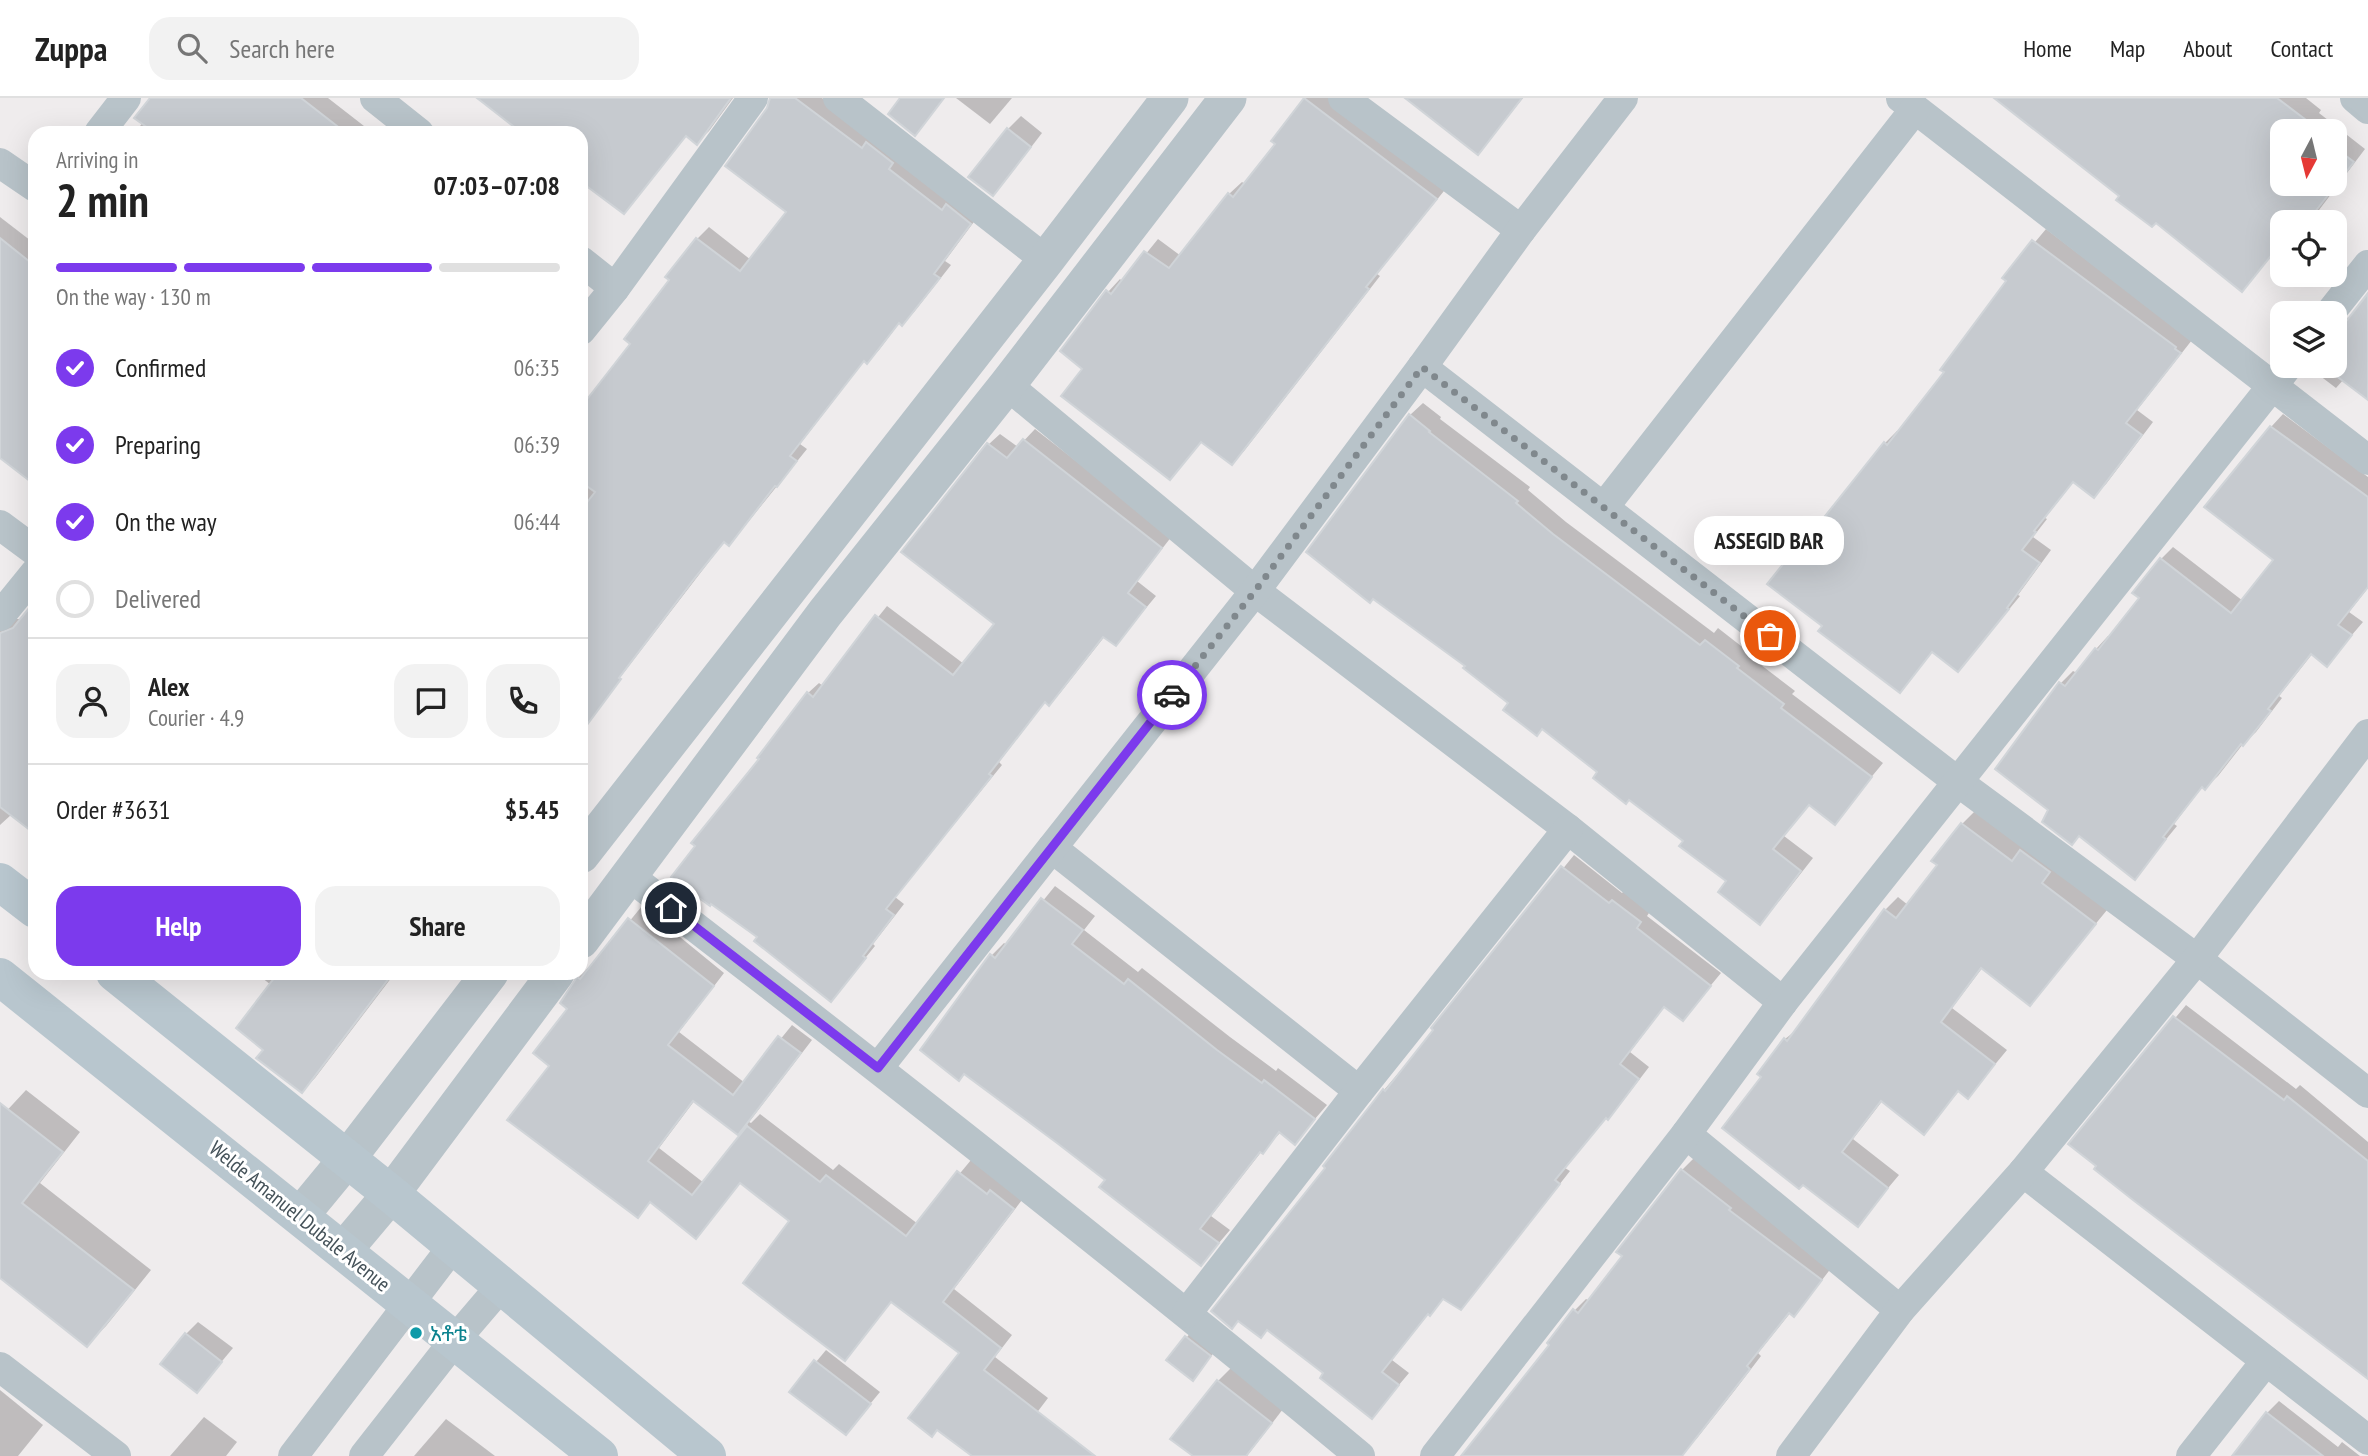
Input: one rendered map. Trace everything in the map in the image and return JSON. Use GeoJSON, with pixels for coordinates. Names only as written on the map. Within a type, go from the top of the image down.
{"type":"FeatureCollection","features":[{"type":"Feature","properties":{"kind":"main road"},"geometry":{"type":"LineString","coordinates":[[0,881],[28,903]]}},
{"type":"Feature","properties":{"kind":"main road","name":"Welde Amanuel Dubale Avenue"},"geometry":{"type":"LineString","coordinates":[[0,977],[599,1456]]}},
{"type":"Feature","properties":{"kind":"main road"},"geometry":{"type":"LineString","coordinates":[[124,980],[391,1194],[707,1456]]}},
{"type":"Feature","properties":{"kind":"street"},"geometry":{"type":"LineString","coordinates":[[104,126],[126,98]]}},
{"type":"Feature","properties":{"kind":"street"},"geometry":{"type":"LineString","coordinates":[[375,98],[410,126]]}},
{"type":"Feature","properties":{"kind":"street"},"geometry":{"type":"LineString","coordinates":[[588,322],[753,98]]}},
{"type":"Feature","properties":{"kind":"street"},"geometry":{"type":"LineString","coordinates":[[838,98],[1046,260]]}},
{"type":"Feature","properties":{"kind":"street"},"geometry":{"type":"LineString","coordinates":[[588,846],[1170,98]]}},
{"type":"Feature","properties":{"kind":"street"},"geometry":{"type":"LineString","coordinates":[[588,931],[825,613],[1007,386],[1228,98]]}},
{"type":"Feature","properties":{"kind":"street"},"geometry":{"type":"LineString","coordinates":[[1343,98],[1521,230]]}},
{"type":"Feature","properties":{"kind":"street"},"geometry":{"type":"LineString","coordinates":[[878,1068],[1255,591],[1521,230],[1623,98]]}},
{"type":"Feature","properties":{"kind":"street"},"geometry":{"type":"LineString","coordinates":[[2354,98],[2368,109]]}},
{"type":"Feature","properties":{"kind":"street"},"geometry":{"type":"LineString","coordinates":[[1604,507],[1908,103],[2270,369]]}},
{"type":"Feature","properties":{"kind":"street"},"geometry":{"type":"LineString","coordinates":[[0,163],[28,182]]}},
{"type":"Feature","properties":{"kind":"street"},"geometry":{"type":"LineString","coordinates":[[2340,301],[2368,265]]}},
{"type":"Feature","properties":{"kind":"street"},"geometry":{"type":"LineString","coordinates":[[588,267],[615,288]]}},
{"type":"Feature","properties":{"kind":"street"},"geometry":{"type":"LineString","coordinates":[[1422,367],[1958,782],[2197,959],[2368,1093]]}},
{"type":"Feature","properties":{"kind":"street"},"geometry":{"type":"LineString","coordinates":[[1435,1456],[1686,1134],[1783,1002],[2278,378]]}},
{"type":"Feature","properties":{"kind":"street"},"geometry":{"type":"LineString","coordinates":[[2282,378],[2368,460]]}},
{"type":"Feature","properties":{"kind":"street"},"geometry":{"type":"LineString","coordinates":[[1007,386],[1255,591],[1568,830],[1783,1002]]}},
{"type":"Feature","properties":{"kind":"street"},"geometry":{"type":"LineString","coordinates":[[0,525],[28,546]]}},
{"type":"Feature","properties":{"kind":"street"},"geometry":{"type":"LineString","coordinates":[[0,616],[28,582]]}},
{"type":"Feature","properties":{"kind":"street"},"geometry":{"type":"LineString","coordinates":[[1806,1451],[1900,1310],[2023,1172],[2197,959],[2368,734]]}},
{"type":"Feature","properties":{"kind":"street"},"geometry":{"type":"LineString","coordinates":[[1187,1312],[1359,1091],[1568,830]]}},
{"type":"Feature","properties":{"kind":"street"},"geometry":{"type":"LineString","coordinates":[[1052,848],[1359,1091]]}},
{"type":"Feature","properties":{"kind":"street"},"geometry":{"type":"LineString","coordinates":[[629,876],[1187,1312],[1360,1456]]}},
{"type":"Feature","properties":{"kind":"street"},"geometry":{"type":"LineString","coordinates":[[300,1216],[485,980]]}},
{"type":"Feature","properties":{"kind":"street"},"geometry":{"type":"LineString","coordinates":[[343,1251],[391,1194],[551,980]]}},
{"type":"Feature","properties":{"kind":"street"},"geometry":{"type":"LineString","coordinates":[[1686,1134],[1900,1310]]}},
{"type":"Feature","properties":{"kind":"street"},"geometry":{"type":"LineString","coordinates":[[2023,1172],[2368,1440]]}},
{"type":"Feature","properties":{"kind":"street"},"geometry":{"type":"LineString","coordinates":[[293,1456],[453,1246]]}},
{"type":"Feature","properties":{"kind":"street"},"geometry":{"type":"LineString","coordinates":[[364,1456],[502,1285]]}},
{"type":"Feature","properties":{"kind":"street"},"geometry":{"type":"LineString","coordinates":[[2191,1456],[2266,1361]]}},
{"type":"Feature","properties":{"kind":"street"},"geometry":{"type":"LineString","coordinates":[[0,1367],[116,1456]]}},
{"type":"Feature","properties":{"kind":"building"},"geometry":{"type":"Polygon","coordinates":[[[150,98],[301,98],[337,126],[145,126],[134,118],[150,98]]]}},
{"type":"Feature","properties":{"kind":"building"},"geometry":{"type":"Polygon","coordinates":[[[477,98],[731,98],[697,145],[686,136],[624,214],[588,187],[588,126],[513,126],[477,98]]]}},
{"type":"Feature","properties":{"kind":"building"},"geometry":{"type":"Polygon","coordinates":[[[770,98],[795,98],[862,148],[866,142],[893,163],[889,169],[942,210],[946,204],[971,224],[934,274],[940,278],[902,326],[899,323],[867,364],[864,361],[790,456],[797,461],[729,546],[724,542],[694,579],[588,724],[588,501],[595,492],[588,487],[588,398],[630,344],[624,339],[669,280],[665,277],[696,238],[740,271],[786,212],[725,166],[767,108],[770,98]]]}},
{"type":"Feature","properties":{"kind":"building"},"geometry":{"type":"Polygon","coordinates":[[[900,98],[944,98],[915,136],[888,114],[900,98]]]}},
{"type":"Feature","properties":{"kind":"building"},"geometry":{"type":"Polygon","coordinates":[[[1304,98],[1437,199],[1366,287],[1369,289],[1232,465],[1201,442],[1170,480],[1061,396],[1082,369],[1060,351],[1106,290],[1111,294],[1144,251],[1169,268],[1228,193],[1233,197],[1275,144],[1271,141],[1304,98]]]}},
{"type":"Feature","properties":{"kind":"building"},"geometry":{"type":"Polygon","coordinates":[[[1405,98],[1522,98],[1478,155],[1405,98]]]}},
{"type":"Feature","properties":{"kind":"building"},"geometry":{"type":"Polygon","coordinates":[[[1994,98],[2277,98],[2305,119],[2270,119],[2270,196],[2327,196],[2316,210],[2270,210],[2270,257],[2242,292],[2156,223],[2152,227],[2116,200],[2119,196],[1994,98]]]}},
{"type":"Feature","properties":{"kind":"building"},"geometry":{"type":"Polygon","coordinates":[[[1007,128],[1031,147],[993,196],[968,177],[1007,128]]]}},
{"type":"Feature","properties":{"kind":"building"},"geometry":{"type":"Polygon","coordinates":[[[2347,157],[2354,162],[2347,171],[2347,157]]]}},
{"type":"Feature","properties":{"kind":"building"},"geometry":{"type":"Polygon","coordinates":[[[0,238],[28,260],[28,480],[0,458],[0,238]]]}},
{"type":"Feature","properties":{"kind":"building"},"geometry":{"type":"Polygon","coordinates":[[[2032,240],[2181,353],[2126,423],[2142,435],[2094,498],[2073,482],[2034,531],[2036,532],[2022,550],[2040,563],[2007,608],[2009,609],[1958,672],[1932,652],[1900,693],[1818,631],[1822,626],[1767,584],[1796,548],[1798,550],[1884,442],[1887,445],[1944,372],[1940,370],[2006,281],[2002,278],[2032,240]]]}},
{"type":"Feature","properties":{"kind":"building"},"geometry":{"type":"Polygon","coordinates":[[[2368,293],[2368,400],[2339,378],[2347,378],[2347,320],[2368,293]]]}},
{"type":"Feature","properties":{"kind":"building"},"geometry":{"type":"Polygon","coordinates":[[[1409,414],[1518,501],[1516,503],[1553,534],[1700,645],[1705,640],[1784,704],[1781,708],[1872,777],[1835,825],[1809,805],[1773,849],[1801,871],[1760,925],[1718,892],[1726,881],[1679,846],[1683,841],[1629,800],[1626,804],[1593,778],[1597,772],[1542,729],[1537,736],[1503,710],[1508,703],[1463,668],[1465,666],[1373,599],[1370,603],[1306,552],[1409,414]]]}},
{"type":"Feature","properties":{"kind":"building"},"geometry":{"type":"Polygon","coordinates":[[[2270,426],[2368,497],[2368,587],[2338,625],[2352,635],[2327,667],[2311,654],[2243,746],[2241,744],[2205,790],[2202,787],[2163,837],[2166,839],[2135,880],[2079,836],[2072,845],[2042,822],[2048,810],[1995,769],[2059,682],[2065,686],[2139,598],[2132,593],[2160,558],[2231,613],[2273,560],[2204,507],[2270,426]]]}},
{"type":"Feature","properties":{"kind":"building"},"geometry":{"type":"Polygon","coordinates":[[[1023,439],[1162,548],[1128,593],[1146,607],[1116,646],[1103,637],[1049,706],[1045,702],[989,774],[992,776],[886,909],[894,915],[863,956],[866,958],[831,1002],[754,941],[757,937],[671,877],[695,846],[691,843],[759,759],[757,758],[807,692],[813,697],[875,615],[953,675],[994,624],[901,552],[987,443],[1007,458],[1023,439]]]}},
{"type":"Feature","properties":{"kind":"building"},"geometry":{"type":"Polygon","coordinates":[[[28,609],[28,829],[0,807],[0,633],[13,628],[28,609]]]}},
{"type":"Feature","properties":{"kind":"building"},"geometry":{"type":"Polygon","coordinates":[[[1961,823],[2012,861],[2020,850],[2050,872],[2042,883],[2096,924],[2030,1006],[1981,968],[1941,1022],[1995,1064],[1968,1099],[1958,1091],[1924,1135],[1881,1101],[1842,1152],[1888,1188],[1858,1227],[1803,1185],[1799,1189],[1722,1128],[1761,1077],[1757,1074],[1784,1038],[1787,1041],[1884,909],[1896,918],[1937,865],[1931,861],[1961,823]]]}},
{"type":"Feature","properties":{"kind":"building"},"geometry":{"type":"Polygon","coordinates":[[[1561,866],[1609,903],[1612,900],[1641,922],[1637,928],[1711,986],[1683,1021],[1664,1007],[1620,1064],[1639,1079],[1608,1120],[1606,1118],[1555,1180],[1560,1184],[1461,1310],[1443,1299],[1382,1372],[1399,1385],[1372,1419],[1320,1378],[1323,1373],[1267,1330],[1261,1338],[1238,1321],[1232,1329],[1211,1311],[1561,866]]]}},
{"type":"Feature","properties":{"kind":"building"},"geometry":{"type":"Polygon","coordinates":[[[1041,898],[1083,930],[1072,944],[1124,984],[1128,979],[1217,1050],[1262,1083],[1264,1080],[1315,1119],[1295,1145],[1279,1132],[1263,1154],[1260,1152],[1200,1229],[1219,1243],[1201,1266],[1099,1187],[1105,1180],[1057,1143],[964,1074],[959,1081],[920,1050],[990,954],[995,958],[1041,898]]]}},
{"type":"Feature","properties":{"kind":"building"},"geometry":{"type":"Polygon","coordinates":[[[628,918],[714,986],[668,1045],[733,1095],[778,1036],[801,1053],[738,1135],[693,1101],[648,1161],[692,1195],[747,1126],[820,1182],[826,1175],[906,1236],[957,1171],[987,1194],[990,1190],[1014,1209],[943,1302],[1001,1348],[984,1370],[1095,1456],[972,1456],[937,1430],[932,1437],[908,1418],[959,1353],[891,1302],[845,1361],[784,1315],[743,1283],[789,1221],[740,1183],[696,1239],[650,1202],[638,1218],[507,1120],[549,1066],[533,1053],[567,1009],[560,1003],[575,980],[588,980],[588,969],[628,918]]]}},
{"type":"Feature","properties":{"kind":"building"},"geometry":{"type":"Polygon","coordinates":[[[273,980],[388,980],[302,1093],[256,1058],[263,1050],[236,1028],[273,980]]]}},
{"type":"Feature","properties":{"kind":"building"},"geometry":{"type":"Polygon","coordinates":[[[2173,1016],[2284,1100],[2287,1096],[2368,1161],[2368,1379],[2133,1200],[2068,1144],[2173,1016]]]}},
{"type":"Feature","properties":{"kind":"building"},"geometry":{"type":"Polygon","coordinates":[[[0,1103],[63,1152],[22,1203],[134,1290],[87,1347],[0,1278],[0,1103]]]}},
{"type":"Feature","properties":{"kind":"building"},"geometry":{"type":"Polygon","coordinates":[[[1681,1169],[1731,1208],[1729,1210],[1822,1280],[1794,1317],[1789,1313],[1747,1366],[1750,1369],[1682,1456],[1461,1456],[1549,1345],[1547,1343],[1573,1309],[1578,1313],[1622,1256],[1616,1252],[1681,1169]]]}},
{"type":"Feature","properties":{"kind":"building"},"geometry":{"type":"Polygon","coordinates":[[[185,1333],[222,1362],[197,1393],[160,1364],[185,1333]]]}},
{"type":"Feature","properties":{"kind":"building"},"geometry":{"type":"Polygon","coordinates":[[[1185,1336],[1211,1356],[1193,1381],[1166,1360],[1185,1336]]]}},
{"type":"Feature","properties":{"kind":"building"},"geometry":{"type":"Polygon","coordinates":[[[814,1360],[871,1404],[846,1435],[789,1392],[814,1360]]]}},
{"type":"Feature","properties":{"kind":"building"},"geometry":{"type":"Polygon","coordinates":[[[1217,1380],[1272,1423],[1246,1456],[1193,1456],[1170,1439],[1217,1380]]]}},
{"type":"Feature","properties":{"kind":"building"},"geometry":{"type":"Polygon","coordinates":[[[2266,1412],[2323,1456],[2232,1456],[2266,1412]]]}},
{"type":"Feature","properties":{"kind":"way so far"},"geometry":{"type":"LineString","coordinates":[[1172,695],[1255,591],[1422,367],[1770,636]]}},
{"type":"Feature","properties":{"kind":"place","name":"ASSEGID BAR"},"geometry":{"type":"Point","coordinates":[1770,636]}},
{"type":"Feature","properties":{"kind":"place","name":"አቶቴ"},"geometry":{"type":"Point","coordinates":[416,1333]}},
{"type":"Feature","properties":{"kind":"route"},"geometry":{"type":"LineString","coordinates":[[671,908],[878,1068],[1172,695]]}}]}
